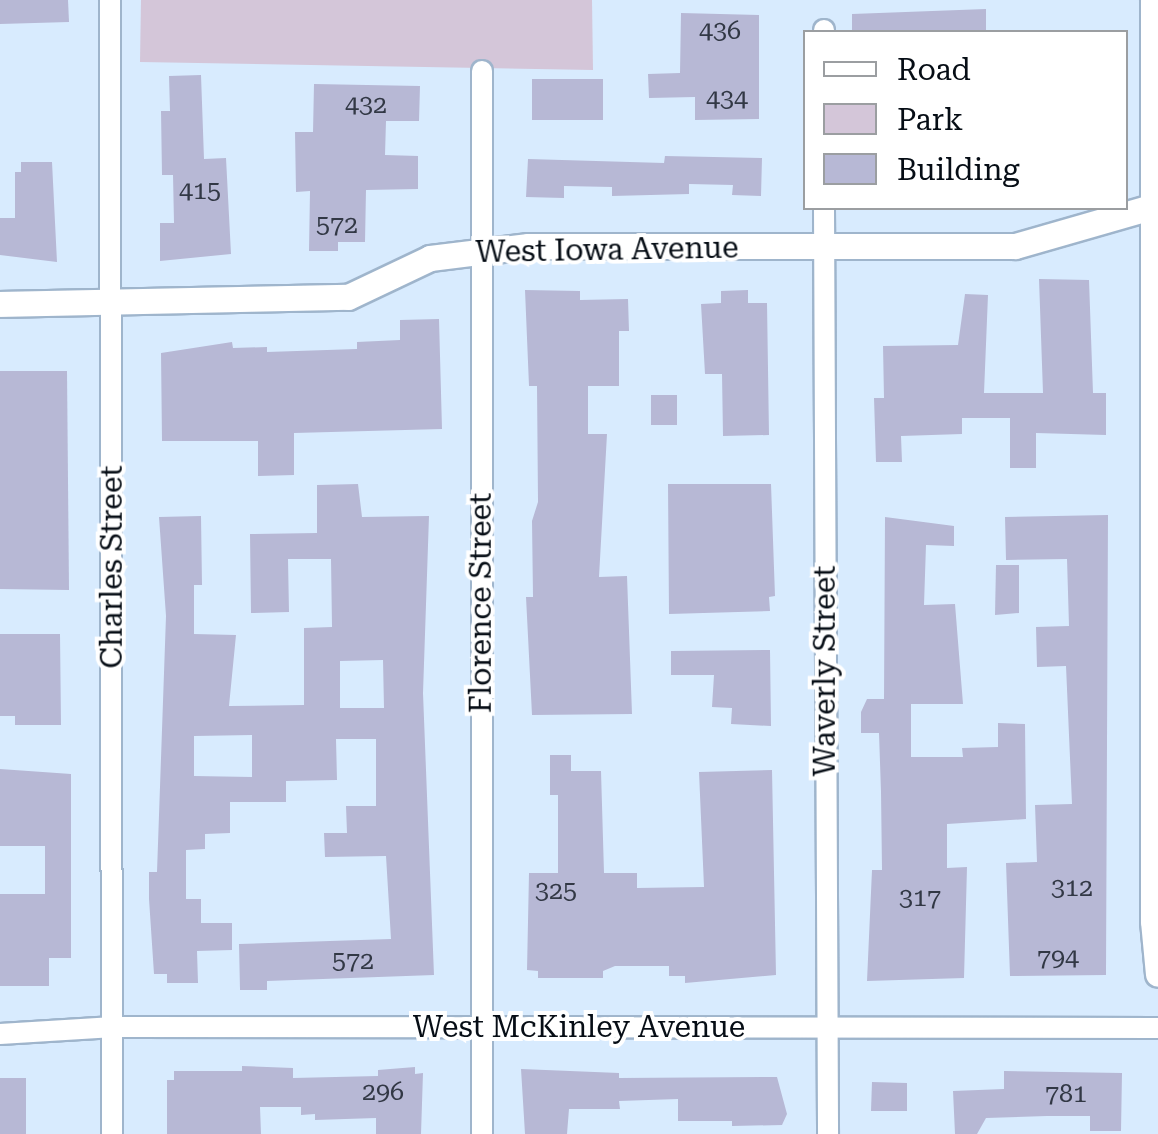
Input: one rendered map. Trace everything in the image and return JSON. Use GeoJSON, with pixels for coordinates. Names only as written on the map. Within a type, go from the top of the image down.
{"type":"FeatureCollection","features":[{"type":"Feature","properties":{"kind":"street","name":"Charles Street"},"geometry":{"type":"LineString","coordinates":[[110,0],[112,1134]]}},
{"type":"Feature","properties":{"kind":"street"},"geometry":{"type":"LineString","coordinates":[[1153,0],[1156,205],[1152,921],[1158,974]]}},
{"type":"Feature","properties":{"kind":"street","name":"Florence Street"},"geometry":{"type":"LineString","coordinates":[[482,71],[482,1134]]}},
{"type":"Feature","properties":{"kind":"street","name":"West Iowa Avenue"},"geometry":{"type":"LineString","coordinates":[[0,304],[348,297],[430,258],[481,251],[1014,246],[1156,205]]}},
{"type":"Feature","properties":{"kind":"street","name":"Waverly Street"},"geometry":{"type":"LineString","coordinates":[[824,210],[828,1134]]}},
{"type":"Feature","properties":{"kind":"street","name":"West McKinley Avenue"},"geometry":{"type":"LineString","coordinates":[[0,1034],[114,1028],[482,1026],[1158,1028]]}},
{"type":"Feature","properties":{"kind":"green space"},"geometry":{"type":"Polygon","coordinates":[[[141,0],[592,0],[593,70],[140,62],[141,0]]]}},
{"type":"Feature","properties":{"kind":"building"},"geometry":{"type":"Polygon","coordinates":[[[0,0],[68,0],[69,22],[0,24],[0,0]]]}},
{"type":"Feature","properties":{"kind":"building"},"geometry":{"type":"Polygon","coordinates":[[[986,9],[986,30],[852,30],[852,14],[986,9]]]}},
{"type":"Feature","properties":{"kind":"building"},"geometry":{"type":"Polygon","coordinates":[[[681,13],[759,15],[759,119],[695,120],[695,97],[649,98],[648,74],[680,73],[681,13]]]}},
{"type":"Feature","properties":{"kind":"building"},"geometry":{"type":"Polygon","coordinates":[[[201,75],[204,159],[226,158],[231,254],[160,261],[160,223],[174,223],[173,175],[162,175],[161,111],[170,111],[169,76],[201,75]]]}},
{"type":"Feature","properties":{"kind":"building"},"geometry":{"type":"Polygon","coordinates":[[[532,79],[603,79],[603,120],[532,120],[532,79]]]}},
{"type":"Feature","properties":{"kind":"building"},"geometry":{"type":"Polygon","coordinates":[[[314,84],[420,86],[419,121],[386,121],[385,155],[418,156],[418,189],[366,190],[365,242],[338,242],[338,251],[309,251],[310,191],[296,192],[295,132],[313,132],[314,84]]]}},
{"type":"Feature","properties":{"kind":"building"},"geometry":{"type":"Polygon","coordinates":[[[665,156],[762,158],[761,196],[732,195],[733,185],[689,184],[689,194],[612,196],[612,187],[564,186],[564,198],[526,197],[528,159],[664,163],[665,156]]]}},
{"type":"Feature","properties":{"kind":"building"},"geometry":{"type":"Polygon","coordinates":[[[21,162],[52,162],[57,262],[0,255],[0,218],[15,218],[15,172],[21,172],[21,162]]]}},
{"type":"Feature","properties":{"kind":"building"},"geometry":{"type":"Polygon","coordinates":[[[1039,279],[1089,280],[1093,393],[1106,393],[1106,435],[1036,433],[1036,468],[1010,468],[1010,418],[962,418],[962,434],[901,436],[902,462],[876,462],[874,398],[884,398],[883,346],[958,345],[965,294],[988,295],[984,393],[1043,393],[1039,279]]]}},
{"type":"Feature","properties":{"kind":"building"},"geometry":{"type":"Polygon","coordinates":[[[525,290],[580,291],[580,300],[628,299],[629,331],[619,331],[619,386],[588,386],[588,434],[607,434],[599,577],[627,576],[632,714],[532,715],[526,597],[533,597],[532,521],[538,502],[537,386],[529,386],[525,290]]]}},
{"type":"Feature","properties":{"kind":"building"},"geometry":{"type":"Polygon","coordinates":[[[748,290],[748,303],[767,303],[769,435],[723,436],[722,374],[705,374],[701,304],[721,303],[721,291],[748,290]]]}},
{"type":"Feature","properties":{"kind":"building"},"geometry":{"type":"Polygon","coordinates":[[[439,319],[442,429],[294,433],[294,475],[258,476],[258,441],[162,441],[161,353],[232,342],[233,348],[267,347],[267,352],[357,349],[357,342],[400,340],[400,320],[439,319]]]}},
{"type":"Feature","properties":{"kind":"building"},"geometry":{"type":"Polygon","coordinates":[[[0,371],[67,371],[69,590],[0,589],[0,371]]]}},
{"type":"Feature","properties":{"kind":"building"},"geometry":{"type":"Polygon","coordinates":[[[651,395],[677,395],[677,425],[651,425],[651,395]]]}},
{"type":"Feature","properties":{"kind":"building"},"geometry":{"type":"Polygon","coordinates":[[[358,484],[362,517],[429,516],[423,693],[434,975],[267,981],[267,990],[240,990],[239,944],[391,939],[386,856],[325,857],[324,833],[347,833],[346,806],[376,806],[376,739],[336,739],[337,780],[286,781],[286,802],[230,802],[230,833],[205,834],[205,849],[186,850],[186,899],[201,899],[201,923],[232,923],[232,950],[197,951],[198,983],[167,983],[167,974],[154,974],[149,899],[149,872],[157,872],[166,616],[159,517],[201,516],[202,585],[194,585],[194,634],[236,635],[229,706],[304,705],[304,628],[332,627],[331,559],[288,559],[289,612],[251,613],[250,534],[317,533],[317,485],[358,484]],[[383,660],[340,661],[340,708],[384,708],[383,660]],[[252,735],[194,736],[194,776],[252,777],[252,735]]]}},
{"type":"Feature","properties":{"kind":"building"},"geometry":{"type":"Polygon","coordinates":[[[668,484],[771,484],[775,596],[769,597],[770,611],[669,614],[668,484]]]}},
{"type":"Feature","properties":{"kind":"building"},"geometry":{"type":"Polygon","coordinates":[[[1108,515],[1106,975],[1010,976],[1006,863],[1037,862],[1035,805],[1072,804],[1066,666],[1037,667],[1036,627],[1069,626],[1067,559],[1006,560],[1005,517],[1108,515]]]}},
{"type":"Feature","properties":{"kind":"building"},"geometry":{"type":"Polygon","coordinates":[[[885,517],[954,526],[954,546],[926,545],[924,605],[955,604],[963,704],[911,704],[911,757],[963,757],[962,748],[998,747],[998,723],[1025,724],[1026,819],[947,824],[947,868],[967,867],[964,978],[867,981],[872,870],[882,870],[881,792],[879,733],[861,733],[861,712],[867,699],[884,699],[885,517]]]}},
{"type":"Feature","properties":{"kind":"building"},"geometry":{"type":"Polygon","coordinates":[[[996,565],[1019,565],[1019,613],[995,615],[996,565]]]}},
{"type":"Feature","properties":{"kind":"building"},"geometry":{"type":"Polygon","coordinates":[[[0,634],[60,634],[61,725],[15,725],[15,716],[0,716],[0,634]]]}},
{"type":"Feature","properties":{"kind":"building"},"geometry":{"type":"Polygon","coordinates":[[[770,650],[771,726],[731,724],[732,708],[712,707],[714,675],[671,675],[671,651],[770,650]]]}},
{"type":"Feature","properties":{"kind":"building"},"geometry":{"type":"Polygon","coordinates":[[[550,755],[571,755],[571,771],[601,771],[604,873],[637,873],[637,888],[704,887],[699,772],[772,770],[776,975],[685,983],[685,976],[669,976],[669,966],[615,966],[603,971],[603,978],[538,978],[538,971],[527,970],[529,873],[558,873],[558,795],[550,795],[550,755]]]}},
{"type":"Feature","properties":{"kind":"building"},"geometry":{"type":"Polygon","coordinates":[[[0,769],[71,774],[71,958],[49,958],[49,986],[0,986],[0,894],[45,894],[45,846],[0,846],[0,769]]]}},
{"type":"Feature","properties":{"kind":"building"},"geometry":{"type":"Polygon","coordinates":[[[242,1066],[293,1068],[293,1078],[378,1076],[378,1070],[415,1067],[415,1074],[423,1073],[421,1134],[376,1134],[376,1118],[315,1120],[315,1114],[301,1115],[301,1107],[260,1107],[261,1134],[167,1134],[167,1080],[174,1080],[174,1071],[242,1071],[242,1066]]]}},
{"type":"Feature","properties":{"kind":"building"},"geometry":{"type":"Polygon","coordinates":[[[521,1069],[619,1073],[619,1078],[777,1077],[787,1114],[782,1125],[732,1126],[732,1121],[678,1121],[678,1099],[619,1101],[620,1109],[569,1109],[567,1134],[525,1134],[521,1069]]]}},
{"type":"Feature","properties":{"kind":"building"},"geometry":{"type":"Polygon","coordinates":[[[1004,1071],[1122,1073],[1121,1131],[1090,1131],[1090,1116],[1047,1116],[986,1118],[977,1134],[955,1134],[953,1091],[1004,1089],[1004,1071]]]}},
{"type":"Feature","properties":{"kind":"building"},"geometry":{"type":"Polygon","coordinates":[[[0,1078],[26,1078],[26,1134],[0,1134],[0,1078]]]}},
{"type":"Feature","properties":{"kind":"building"},"geometry":{"type":"Polygon","coordinates":[[[872,1082],[907,1083],[907,1111],[871,1111],[872,1082]]]}}]}
